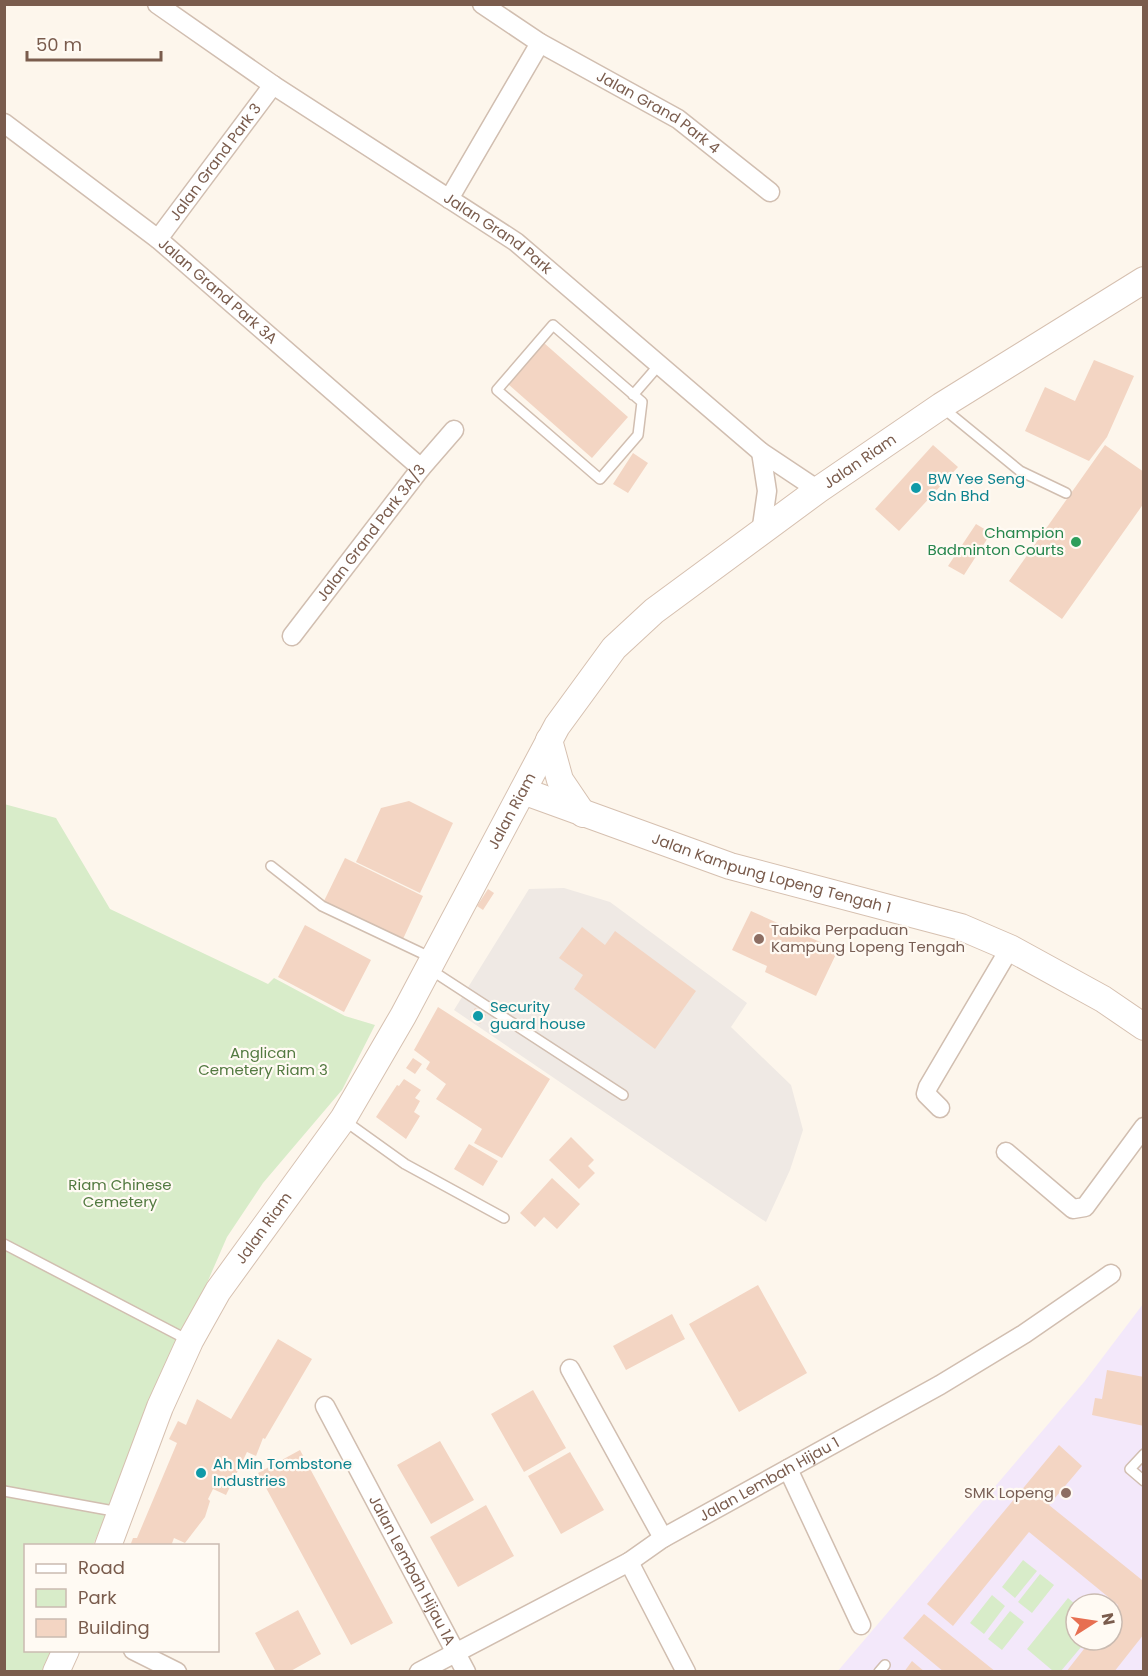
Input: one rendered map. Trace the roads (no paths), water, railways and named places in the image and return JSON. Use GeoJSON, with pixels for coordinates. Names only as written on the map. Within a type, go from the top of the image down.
{"type":"FeatureCollection","features":[{"type":"Feature","properties":{"kind":"main road","name":"Jalan Riam"},"geometry":{"type":"LineString","coordinates":[[108,1544],[160,1407],[190,1341],[218,1291],[343,1119],[431,964],[549,740],[584,684],[614,648],[654,611],[818,490],[941,406],[1138,289]]}},
{"type":"Feature","properties":{"kind":"main road"},"geometry":{"type":"LineString","coordinates":[[549,740],[560,780],[584,814]]}},
{"type":"Feature","properties":{"kind":"main road","name":"Jalan Kampung Lopeng Tengah 1"},"geometry":{"type":"LineString","coordinates":[[523,791],[730,866],[961,927],[1010,948],[1102,999],[1143,1027]]}},
{"type":"Feature","properties":{"kind":"main road"},"geometry":{"type":"LineString","coordinates":[[505,825],[533,815],[584,814]]}},
{"type":"Feature","properties":{"kind":"main road"},"geometry":{"type":"LineString","coordinates":[[56,1671],[65,1652]]}},
{"type":"Feature","properties":{"kind":"street","name":"Jalan Grand Park"},"geometry":{"type":"LineString","coordinates":[[158,4],[273,85],[516,242],[761,452],[818,490]]}},
{"type":"Feature","properties":{"kind":"street","name":"Jalan Grand Park 4"},"geometry":{"type":"LineString","coordinates":[[482,4],[540,43],[678,118],[770,192]]}},
{"type":"Feature","properties":{"kind":"street"},"geometry":{"type":"LineString","coordinates":[[450,199],[540,43]]}},
{"type":"Feature","properties":{"kind":"street","name":"Jalan Grand Park 3"},"geometry":{"type":"LineString","coordinates":[[158,238],[273,85]]}},
{"type":"Feature","properties":{"kind":"street","name":"Jalan Grand Park 3A"},"geometry":{"type":"LineString","coordinates":[[4,123],[158,238],[421,468]]}},
{"type":"Feature","properties":{"kind":"street","name":"Jalan Grand Park 3A/3"},"geometry":{"type":"LineString","coordinates":[[292,636],[421,468],[454,430]]}},
{"type":"Feature","properties":{"kind":"street"},"geometry":{"type":"LineString","coordinates":[[761,452],[766,491],[761,534]]}},
{"type":"Feature","properties":{"kind":"street"},"geometry":{"type":"LineString","coordinates":[[940,1108],[926,1094],[928,1087],[1010,948]]}},
{"type":"Feature","properties":{"kind":"street"},"geometry":{"type":"LineString","coordinates":[[1006,1152],[1073,1209],[1085,1207],[1143,1127]]}},
{"type":"Feature","properties":{"kind":"street","name":"Jalan Lembah Hijau 1"},"geometry":{"type":"LineString","coordinates":[[419,1671],[628,1562],[663,1538],[987,1357],[1112,1274]]}},
{"type":"Feature","properties":{"kind":"street"},"geometry":{"type":"LineString","coordinates":[[570,1369],[663,1538]]}},
{"type":"Feature","properties":{"kind":"street","name":"Jalan Lembah Hijau 1A"},"geometry":{"type":"LineString","coordinates":[[325,1406],[466,1671]]}},
{"type":"Feature","properties":{"kind":"street"},"geometry":{"type":"LineString","coordinates":[[788,1469],[861,1625]]}},
{"type":"Feature","properties":{"kind":"street"},"geometry":{"type":"LineString","coordinates":[[628,1562],[686,1671]]}},
{"type":"Feature","properties":{"kind":"street"},"geometry":{"type":"LineString","coordinates":[[137,1652],[177,1671]]}},
{"type":"Feature","properties":{"kind":"lane"},"geometry":{"type":"LineString","coordinates":[[553,325],[633,395],[642,402],[638,435],[600,479],[497,390],[553,325]]}},
{"type":"Feature","properties":{"kind":"lane"},"geometry":{"type":"LineString","coordinates":[[633,395],[659,365]]}},
{"type":"Feature","properties":{"kind":"lane"},"geometry":{"type":"LineString","coordinates":[[941,406],[1020,471],[1066,493]]}},
{"type":"Feature","properties":{"kind":"lane"},"geometry":{"type":"LineString","coordinates":[[271,866],[322,906],[431,964],[623,1095]]}},
{"type":"Feature","properties":{"kind":"lane"},"geometry":{"type":"LineString","coordinates":[[343,1119],[405,1164],[504,1218]]}},
{"type":"Feature","properties":{"kind":"lane"},"geometry":{"type":"LineString","coordinates":[[4,1244],[190,1341]]}},
{"type":"Feature","properties":{"kind":"lane"},"geometry":{"type":"LineString","coordinates":[[1143,1454],[1130,1469],[1143,1481]]}},
{"type":"Feature","properties":{"kind":"lane"},"geometry":{"type":"LineString","coordinates":[[4,1491],[122,1512]]}},
{"type":"Feature","properties":{"kind":"place","name":"BW Yee Seng Sdn Bhd"},"geometry":{"type":"Point","coordinates":[916,488]}},
{"type":"Feature","properties":{"kind":"place","name":"Champion Badminton Courts"},"geometry":{"type":"Point","coordinates":[1076,542]}},
{"type":"Feature","properties":{"kind":"place","name":"Tabika Perpaduan Kampung Lopeng Tengah"},"geometry":{"type":"Point","coordinates":[759,939]}},
{"type":"Feature","properties":{"kind":"place","name":"Security guard house"},"geometry":{"type":"Point","coordinates":[478,1016]}},
{"type":"Feature","properties":{"kind":"place","name":"Ah Min Tombstone Industries"},"geometry":{"type":"Point","coordinates":[201,1473]}},
{"type":"Feature","properties":{"kind":"place","name":"SMK Lopeng"},"geometry":{"type":"Point","coordinates":[1066,1493]}},
{"type":"Feature","properties":{"kind":"park label","name":"Anglican Cemetery Riam 3"},"geometry":{"type":"Point","coordinates":[263,1062]}},
{"type":"Feature","properties":{"kind":"park label","name":"Riam Chinese Cemetery"},"geometry":{"type":"Point","coordinates":[120,1194]}}]}
